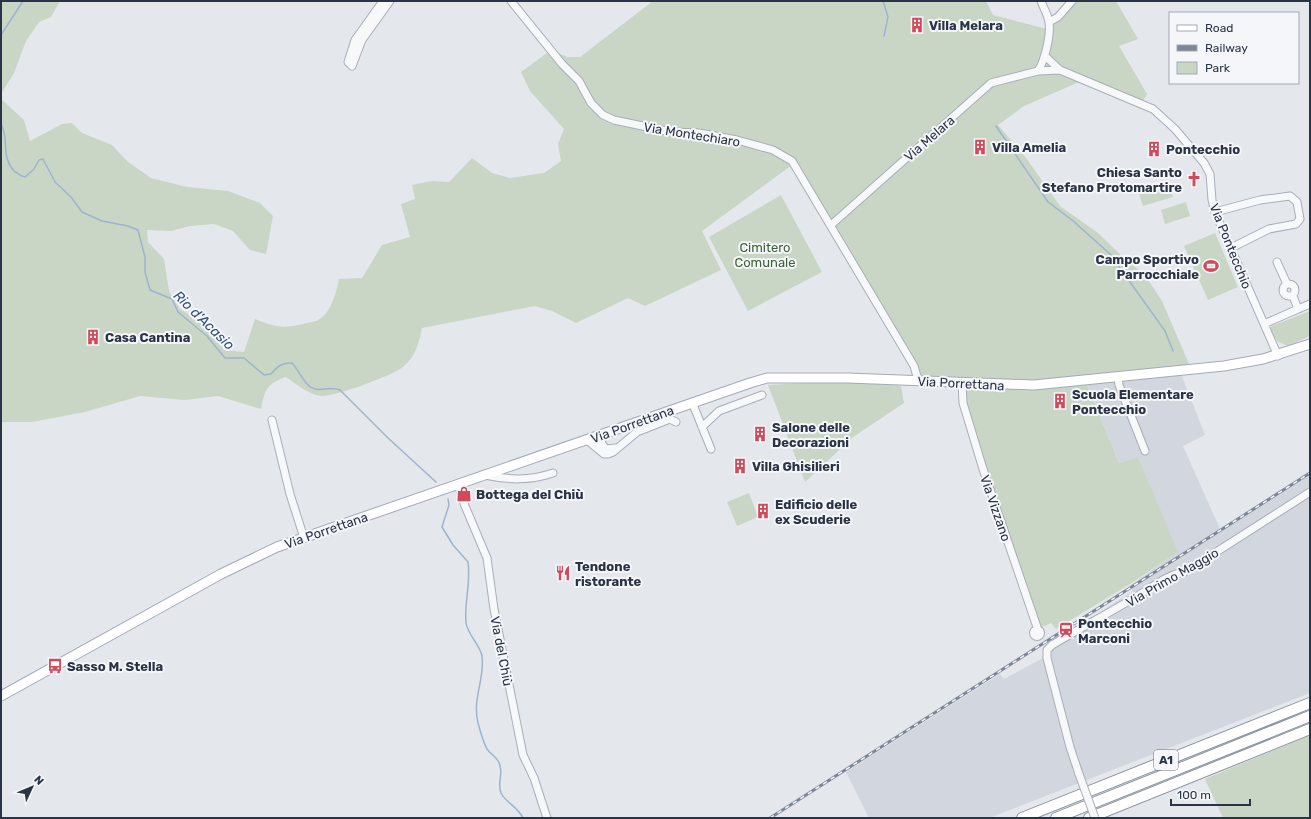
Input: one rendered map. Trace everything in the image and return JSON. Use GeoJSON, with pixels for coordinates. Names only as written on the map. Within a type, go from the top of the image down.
{"type":"FeatureCollection","features":[{"type":"Feature","properties":{"kind":"highway","name":"A1"},"geometry":{"type":"LineString","coordinates":[[1022,818],[1310,703]]}},
{"type":"Feature","properties":{"kind":"highway","name":"A1"},"geometry":{"type":"LineString","coordinates":[[1056,818],[1310,716]]}},
{"type":"Feature","properties":{"kind":"highway"},"geometry":{"type":"LineString","coordinates":[[1089,818],[1310,729]]}},
{"type":"Feature","properties":{"kind":"main road","name":"Via Porrettana"},"geometry":{"type":"LineString","coordinates":[[1,696],[236,566],[278,548],[587,440],[601,438],[692,402],[767,378],[848,378],[1034,385],[1224,366],[1278,356],[1310,344]]}},
{"type":"Feature","properties":{"kind":"street"},"geometry":{"type":"LineString","coordinates":[[383,1],[355,40],[348,62],[352,66],[362,40],[390,1]]}},
{"type":"Feature","properties":{"kind":"street","name":"Via Montechiaro"},"geometry":{"type":"LineString","coordinates":[[511,1],[562,64],[579,81],[591,103],[603,115],[614,120],[671,132],[699,133],[773,150],[792,161],[914,366],[918,380]]}},
{"type":"Feature","properties":{"kind":"street"},"geometry":{"type":"LineString","coordinates":[[1038,71],[1045,56],[1049,22],[1040,1]]}},
{"type":"Feature","properties":{"kind":"street"},"geometry":{"type":"LineString","coordinates":[[1049,22],[1058,17],[1072,1]]}},
{"type":"Feature","properties":{"kind":"street"},"geometry":{"type":"LineString","coordinates":[[1045,56],[1060,70]]}},
{"type":"Feature","properties":{"kind":"street","name":"Via Melara"},"geometry":{"type":"LineString","coordinates":[[831,225],[991,84],[1038,71],[1060,70]]}},
{"type":"Feature","properties":{"kind":"street","name":"Via Pontecchio"},"geometry":{"type":"LineString","coordinates":[[1060,70],[1152,109],[1176,129],[1194,150],[1210,174],[1212,200],[1215,212],[1278,356]]}},
{"type":"Feature","properties":{"kind":"street"},"geometry":{"type":"LineString","coordinates":[[1215,212],[1260,200],[1290,196],[1297,202],[1300,219],[1296,224],[1269,229],[1231,248]]}},
{"type":"Feature","properties":{"kind":"street"},"geometry":{"type":"LineString","coordinates":[[1277,262],[1287,284],[1284,286],[1283,292],[1287,296],[1293,296],[1298,309]]}},
{"type":"Feature","properties":{"kind":"street"},"geometry":{"type":"LineString","coordinates":[[1264,324],[1310,304]]}},
{"type":"Feature","properties":{"kind":"street"},"geometry":{"type":"LineString","coordinates":[[1118,377],[1119,385],[1145,451]]}},
{"type":"Feature","properties":{"kind":"street","name":"Via Vizzano"},"geometry":{"type":"LineString","coordinates":[[962,383],[963,403],[983,469],[1037,628]]}},
{"type":"Feature","properties":{"kind":"street"},"geometry":{"type":"LineString","coordinates":[[702,427],[720,411],[762,395]]}},
{"type":"Feature","properties":{"kind":"street"},"geometry":{"type":"LineString","coordinates":[[692,402],[711,450]]}},
{"type":"Feature","properties":{"kind":"street"},"geometry":{"type":"LineString","coordinates":[[587,440],[604,454],[614,452],[637,432],[670,419],[676,422]]}},
{"type":"Feature","properties":{"kind":"street"},"geometry":{"type":"LineString","coordinates":[[272,420],[290,494],[304,538]]}},
{"type":"Feature","properties":{"kind":"street"},"geometry":{"type":"LineString","coordinates":[[601,438],[606,449],[612,450],[621,446]]}},
{"type":"Feature","properties":{"kind":"street"},"geometry":{"type":"LineString","coordinates":[[485,475],[516,480],[530,479],[553,473]]}},
{"type":"Feature","properties":{"kind":"street","name":"Via del Chiù"},"geometry":{"type":"LineString","coordinates":[[458,484],[465,506],[487,558],[494,609],[523,756],[534,778],[547,818]]}},
{"type":"Feature","properties":{"kind":"street","name":"Via Primo Maggio"},"geometry":{"type":"LineString","coordinates":[[1095,818],[1070,747],[1047,658],[1048,650],[1052,646],[1136,597],[1163,579],[1172,574],[1185,572],[1310,492]]}},
{"type":"Feature","properties":{"kind":"shaded area"},"geometry":{"type":"Polygon","coordinates":[[[1181,374],[1205,435],[1183,446],[1220,529],[1310,471],[1310,693],[989,818],[869,818],[846,772],[1000,674],[1004,679],[1045,657],[1042,649],[1133,591],[1130,586],[1177,552],[1138,457],[1119,463],[1086,381],[1181,374]]]}},
{"type":"Feature","properties":{"kind":"green space"},"geometry":{"type":"Polygon","coordinates":[[[1,1],[60,1],[51,17],[39,22],[26,41],[14,73],[1,94],[1,1]]]}},
{"type":"Feature","properties":{"kind":"green space"},"geometry":{"type":"Polygon","coordinates":[[[653,1],[986,1],[993,15],[1047,29],[1073,1],[1116,1],[1138,39],[1119,46],[1147,94],[1141,104],[1086,79],[1024,106],[998,125],[1026,158],[1060,206],[1098,233],[1125,259],[1145,275],[1162,301],[1192,371],[1086,382],[1119,463],[1138,457],[1178,552],[1130,584],[1056,629],[1051,623],[1040,628],[991,487],[968,407],[964,380],[920,375],[835,226],[796,162],[702,231],[721,270],[645,306],[628,298],[576,323],[552,311],[535,306],[422,328],[418,344],[411,358],[404,366],[389,375],[351,389],[321,396],[307,391],[286,377],[270,385],[265,392],[261,409],[218,396],[185,400],[140,396],[85,412],[32,422],[1,422],[1,99],[24,120],[30,141],[62,124],[72,123],[82,133],[112,145],[128,162],[151,178],[187,187],[228,191],[260,203],[273,216],[266,254],[250,250],[233,231],[214,224],[190,226],[171,231],[147,230],[148,242],[164,259],[169,291],[180,309],[210,327],[224,350],[244,352],[255,319],[268,324],[284,327],[296,326],[316,321],[326,314],[329,309],[339,279],[362,278],[382,245],[410,237],[401,204],[415,199],[412,185],[432,181],[449,182],[472,158],[492,173],[510,178],[544,173],[561,161],[558,144],[564,129],[530,91],[521,72],[551,50],[567,57],[580,57],[653,1]]]}},
{"type":"Feature","properties":{"kind":"green space"},"geometry":{"type":"Polygon","coordinates":[[[1168,182],[1173,197],[1143,206],[1138,191],[1168,182]]]}},
{"type":"Feature","properties":{"kind":"green space","name":"Cimitero Comunale"},"geometry":{"type":"Polygon","coordinates":[[[781,195],[822,272],[748,311],[709,237],[781,195]]]}},
{"type":"Feature","properties":{"kind":"green space"},"geometry":{"type":"Polygon","coordinates":[[[1186,202],[1190,216],[1165,224],[1161,210],[1186,202]]]}},
{"type":"Feature","properties":{"kind":"green space","name":"Campo Sportivo Parrocchiale"},"geometry":{"type":"Polygon","coordinates":[[[1215,233],[1238,287],[1208,300],[1184,246],[1215,233]]]}},
{"type":"Feature","properties":{"kind":"green space"},"geometry":{"type":"Polygon","coordinates":[[[1310,311],[1310,336],[1288,346],[1277,341],[1270,329],[1272,326],[1310,311]]]}},
{"type":"Feature","properties":{"kind":"green space"},"geometry":{"type":"Polygon","coordinates":[[[848,381],[901,386],[904,403],[853,437],[805,482],[768,385],[848,381]]]}},
{"type":"Feature","properties":{"kind":"green space"},"geometry":{"type":"Polygon","coordinates":[[[749,493],[758,517],[737,526],[727,502],[749,493]]]}},
{"type":"Feature","properties":{"kind":"green space"},"geometry":{"type":"Polygon","coordinates":[[[1310,735],[1310,818],[1223,818],[1205,779],[1310,735]]]}},
{"type":"Feature","properties":{"kind":"waterway"},"geometry":{"type":"LineString","coordinates":[[1,35],[23,1]]}},
{"type":"Feature","properties":{"kind":"waterway"},"geometry":{"type":"LineString","coordinates":[[883,1],[888,17],[884,36]]}},
{"type":"Feature","properties":{"kind":"waterway","name":"Rio d'Acasio"},"geometry":{"type":"LineString","coordinates":[[1,124],[4,130],[7,159],[14,171],[25,177],[34,169],[39,160],[43,159],[55,182],[71,197],[82,212],[102,221],[128,226],[138,230],[145,257],[145,272],[150,290],[172,299],[178,312],[207,336],[225,358],[244,358],[264,375],[271,374],[283,364],[292,363],[311,387],[315,389],[333,388],[340,390],[388,438],[436,482]]}},
{"type":"Feature","properties":{"kind":"waterway"},"geometry":{"type":"LineString","coordinates":[[996,126],[1048,202],[1072,220],[1110,254],[1165,331],[1173,351]]}},
{"type":"Feature","properties":{"kind":"waterway","name":"Rio d'Acasio"},"geometry":{"type":"LineString","coordinates":[[448,499],[449,505],[442,527],[453,545],[468,562],[469,578],[466,623],[469,632],[482,656],[482,673],[477,697],[478,723],[487,749],[497,759],[501,769],[501,793],[523,818]]}},
{"type":"Feature","properties":{"kind":"railway"},"geometry":{"type":"LineString","coordinates":[[770,818],[1310,473]]}},
{"type":"Feature","properties":{"kind":"place","name":"Villa Melara"},"geometry":{"type":"Point","coordinates":[917,25]}},
{"type":"Feature","properties":{"kind":"place","name":"Villa Amelia"},"geometry":{"type":"Point","coordinates":[980,147]}},
{"type":"Feature","properties":{"kind":"place","name":"Pontecchio"},"geometry":{"type":"Point","coordinates":[1154,149]}},
{"type":"Feature","properties":{"kind":"place","name":"Chiesa Santo Stefano Protomartire"},"geometry":{"type":"Point","coordinates":[1194,179]}},
{"type":"Feature","properties":{"kind":"place","name":"Campo Sportivo Parrocchiale"},"geometry":{"type":"Point","coordinates":[1211,266]}},
{"type":"Feature","properties":{"kind":"place","name":"Casa Cantina"},"geometry":{"type":"Point","coordinates":[93,337]}},
{"type":"Feature","properties":{"kind":"place","name":"Scuola Elementare Pontecchio"},"geometry":{"type":"Point","coordinates":[1060,401]}},
{"type":"Feature","properties":{"kind":"place","name":"Salone delle Decorazioni"},"geometry":{"type":"Point","coordinates":[760,434]}},
{"type":"Feature","properties":{"kind":"place","name":"Villa Ghisilieri"},"geometry":{"type":"Point","coordinates":[740,466]}},
{"type":"Feature","properties":{"kind":"place","name":"Bottega del Chiù"},"geometry":{"type":"Point","coordinates":[464,494]}},
{"type":"Feature","properties":{"kind":"place","name":"Edificio delle ex Scuderie"},"geometry":{"type":"Point","coordinates":[763,511]}},
{"type":"Feature","properties":{"kind":"place","name":"Tendone ristorante"},"geometry":{"type":"Point","coordinates":[563,573]}},
{"type":"Feature","properties":{"kind":"place","name":"Pontecchio Marconi"},"geometry":{"type":"Point","coordinates":[1066,630]}},
{"type":"Feature","properties":{"kind":"place","name":"Sasso M. Stella"},"geometry":{"type":"Point","coordinates":[55,666]}}]}
